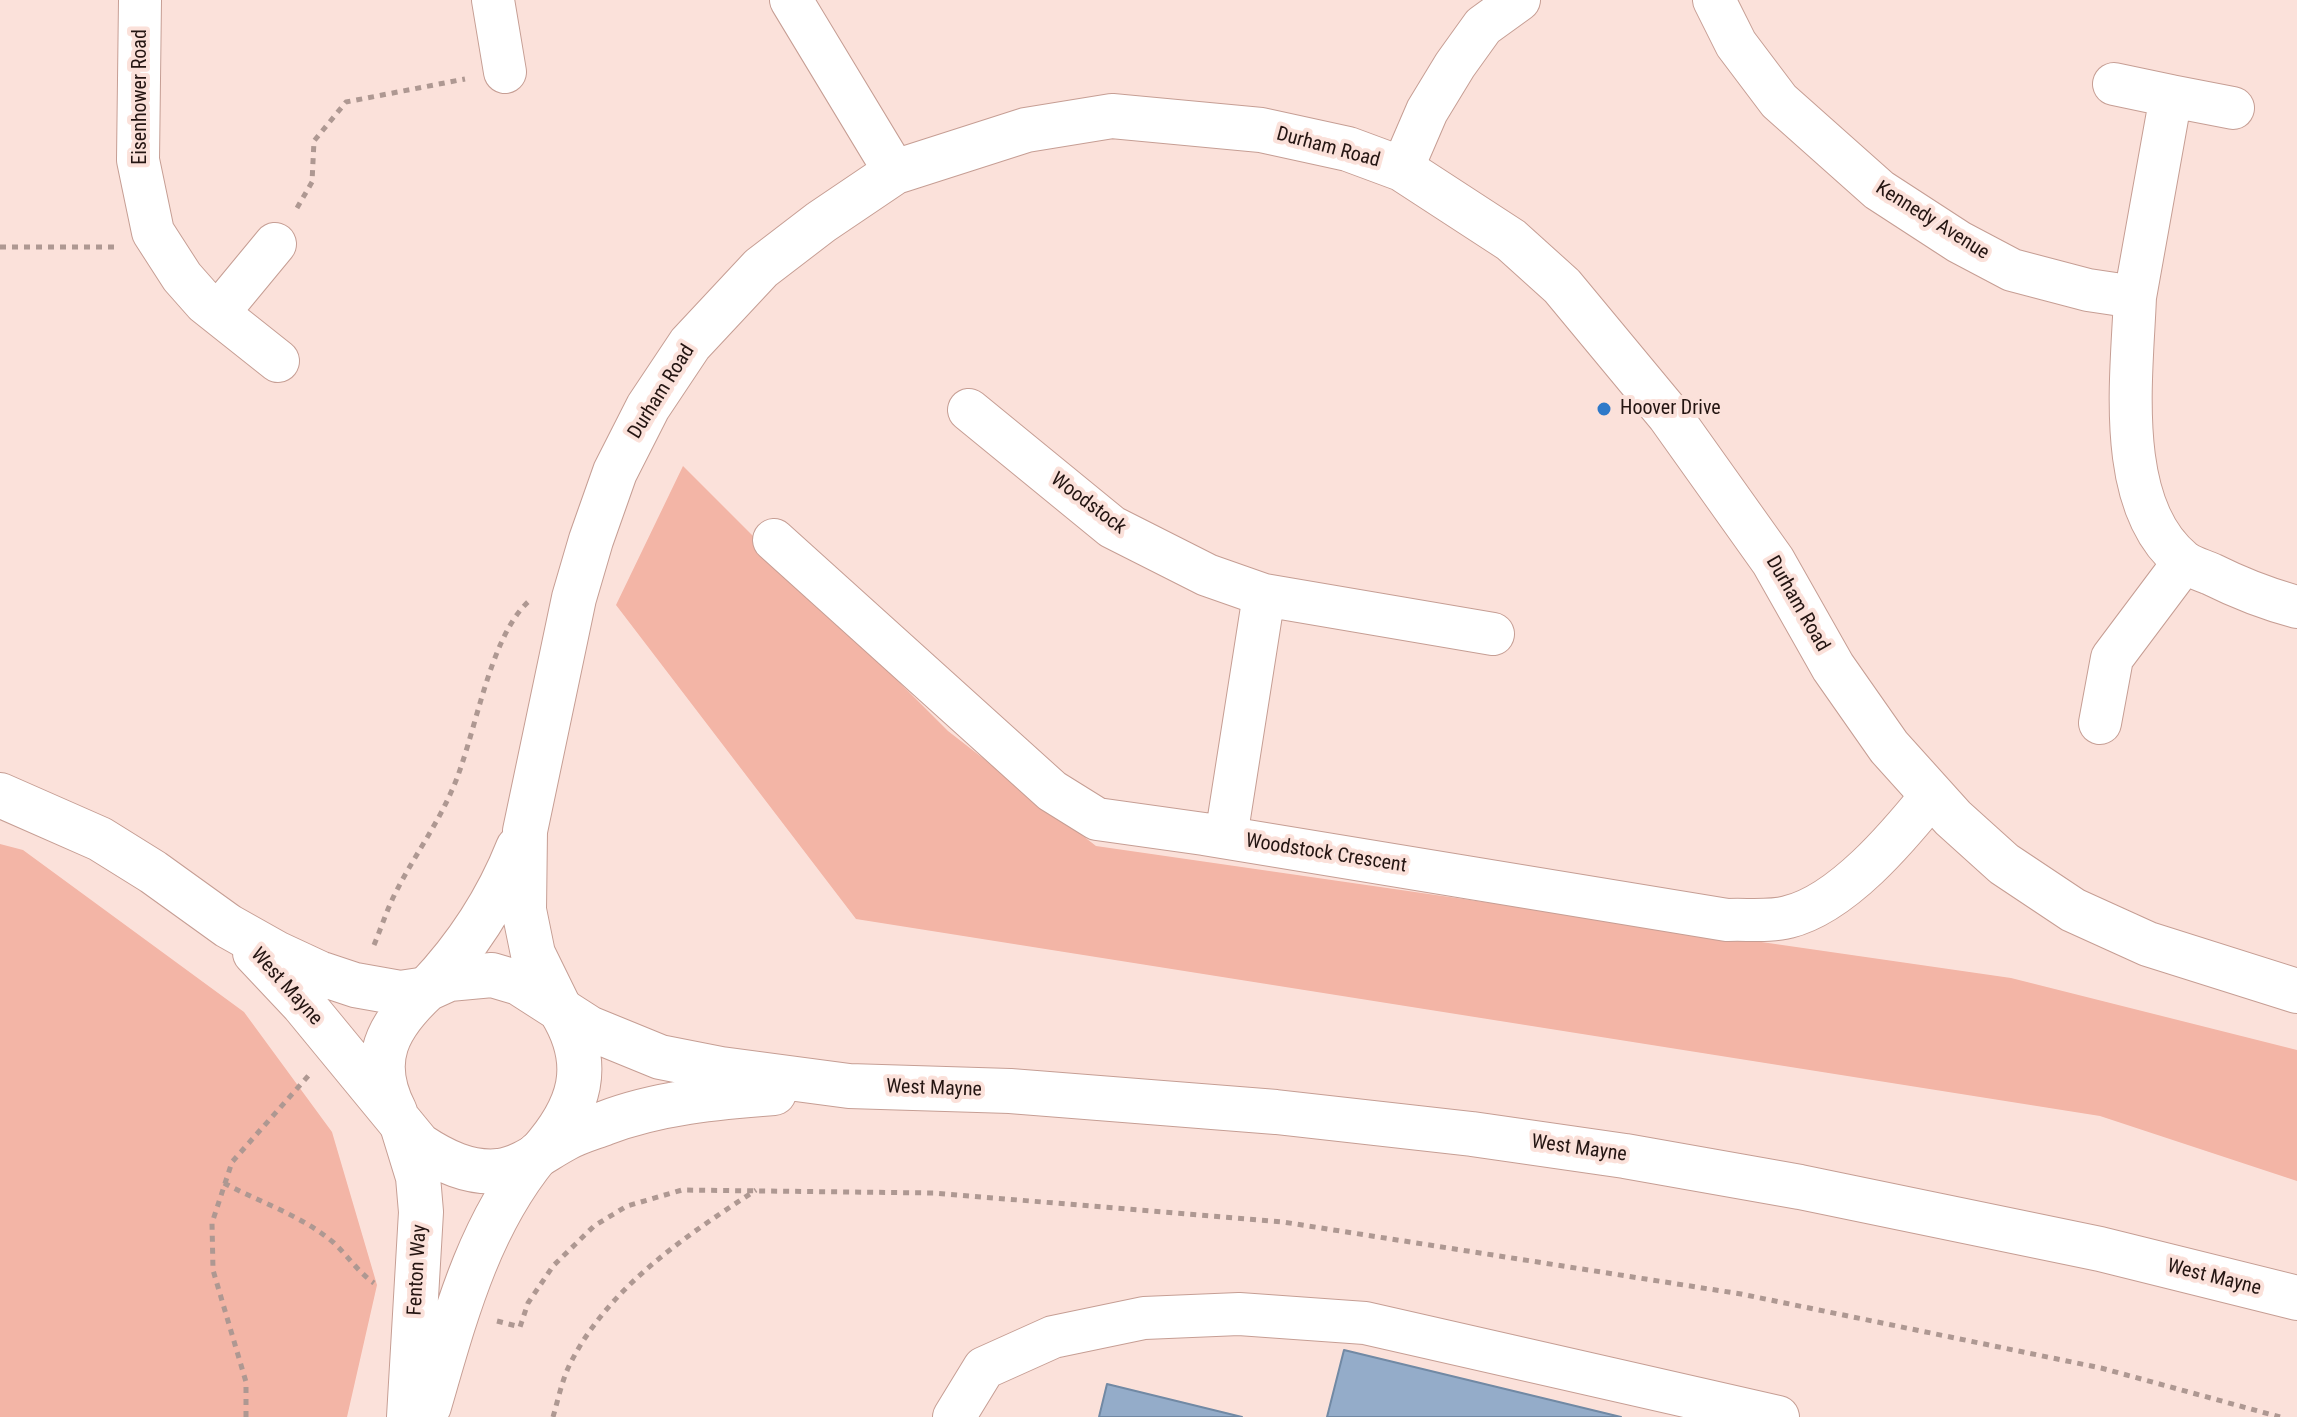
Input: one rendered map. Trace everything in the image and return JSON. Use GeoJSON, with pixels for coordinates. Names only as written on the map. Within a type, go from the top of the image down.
{"type":"FeatureCollection","features":[{"type":"Feature","properties":{"kind":"street","name":"Eisenhower Road"},"geometry":{"type":"LineString","coordinates":[[140,0],[138,160],[153,232],[182,277],[218,313],[278,361]]}},
{"type":"Feature","properties":{"kind":"street"},"geometry":{"type":"LineString","coordinates":[[493,0],[505,72]]}},
{"type":"Feature","properties":{"kind":"street"},"geometry":{"type":"LineString","coordinates":[[791,0],[895,172]]}},
{"type":"Feature","properties":{"kind":"street"},"geometry":{"type":"LineString","coordinates":[[1402,169],[1427,111],[1455,65],[1483,26],[1519,0]]}},
{"type":"Feature","properties":{"kind":"street","name":"Kennedy Avenue"},"geometry":{"type":"LineString","coordinates":[[1714,0],[1736,44],[1779,101],[1879,190],[1959,242],[2012,270],[2088,290],[2135,297]]}},
{"type":"Feature","properties":{"kind":"street"},"geometry":{"type":"LineString","coordinates":[[2114,84],[2233,108]]}},
{"type":"Feature","properties":{"kind":"street"},"geometry":{"type":"LineString","coordinates":[[2171,96],[2135,297],[2132,446],[2141,492],[2153,528],[2184,562],[2257,596],[2297,607]]}},
{"type":"Feature","properties":{"kind":"street","name":"Durham Road"},"geometry":{"type":"LineString","coordinates":[[561,1011],[533,954],[524,910],[522,867],[525,831],[574,598],[615,472],[648,407],[690,344],[761,268],[821,222],[895,172],[1026,130],[1112,116],[1261,130],[1348,149],[1402,169],[1511,240],[1562,286],[1669,415],[1773,561],[1833,667],[1889,747],[1953,818],[2004,864],[2073,910],[2148,944],[2297,991]]}},
{"type":"Feature","properties":{"kind":"street"},"geometry":{"type":"LineString","coordinates":[[218,313],[275,244]]}},
{"type":"Feature","properties":{"kind":"street","name":"Woodstock"},"geometry":{"type":"LineString","coordinates":[[969,410],[1112,527],[1207,575],[1264,595],[1493,634]]}},
{"type":"Feature","properties":{"kind":"street","name":"Woodstock Crescent"},"geometry":{"type":"LineString","coordinates":[[774,540],[1052,791],[1097,819],[1226,837],[1727,920],[1788,918],[1832,898],[1900,833],[1932,795]]}},
{"type":"Feature","properties":{"kind":"street"},"geometry":{"type":"LineString","coordinates":[[2100,723],[2112,658],[2184,562]]}},
{"type":"Feature","properties":{"kind":"street"},"geometry":{"type":"LineString","coordinates":[[1226,837],[1264,595]]}},
{"type":"Feature","properties":{"kind":"street","name":"West Mayne"},"geometry":{"type":"LineString","coordinates":[[0,795],[100,839],[153,872],[228,926],[276,953],[355,985],[400,993],[427,989],[449,979],[492,975],[519,983],[540,994],[561,1011],[620,1043],[660,1057],[721,1069],[849,1086],[1010,1091],[1276,1112],[1472,1134],[1625,1156],[1800,1187],[2085,1246],[2297,1298]]}},
{"type":"Feature","properties":{"kind":"street","name":"Durham Road"},"geometry":{"type":"LineString","coordinates":[[427,989],[465,945],[488,909],[525,831]]}},
{"type":"Feature","properties":{"kind":"street","name":"West Mayne"},"geometry":{"type":"LineString","coordinates":[[228,926],[303,1004],[419,1145],[444,1161],[471,1169],[499,1171],[520,1165],[567,1138],[609,1121],[658,1110],[729,1096],[849,1086]]}},
{"type":"Feature","properties":{"kind":"street","name":"West Mayne"},"geometry":{"type":"LineString","coordinates":[[402,1125],[390,1102],[384,1078],[384,1051],[391,1030],[404,1010],[427,989]]}},
{"type":"Feature","properties":{"kind":"street","name":"West Mayne"},"geometry":{"type":"LineString","coordinates":[[538,1154],[560,1130],[573,1104],[580,1075],[579,1051],[572,1029],[561,1011]]}},
{"type":"Feature","properties":{"kind":"street","name":"Fenton Way"},"geometry":{"type":"LineString","coordinates":[[402,1125],[418,1177],[421,1212],[409,1417]]}},
{"type":"Feature","properties":{"kind":"street","name":"Fenton Way"},"geometry":{"type":"LineString","coordinates":[[425,1417],[472,1268],[504,1200],[538,1154]]}},
{"type":"Feature","properties":{"kind":"street"},"geometry":{"type":"LineString","coordinates":[[954,1417],[984,1368],[1053,1337],[1144,1318],[1239,1314],[1365,1323],[1778,1417]]}},
{"type":"Feature","properties":{"kind":"path"},"geometry":{"type":"LineString","coordinates":[[275,244],[312,182],[314,141],[346,102],[505,72]]}},
{"type":"Feature","properties":{"kind":"path"},"geometry":{"type":"LineString","coordinates":[[0,247],[113,248],[153,232]]}},
{"type":"Feature","properties":{"kind":"path"},"geometry":{"type":"LineString","coordinates":[[370,954],[398,888],[428,840],[454,788],[483,695],[509,627],[535,596],[574,598]]}},
{"type":"Feature","properties":{"kind":"path"},"geometry":{"type":"LineString","coordinates":[[246,1417],[246,1382],[213,1270],[212,1223],[232,1162],[313,1069]]}},
{"type":"Feature","properties":{"kind":"path"},"geometry":{"type":"LineString","coordinates":[[224,1183],[289,1213],[335,1244],[362,1274],[377,1285]]}},
{"type":"Feature","properties":{"kind":"path"},"geometry":{"type":"LineString","coordinates":[[520,1327],[528,1303],[553,1266],[594,1226],[627,1206],[682,1190],[934,1193],[1283,1222],[1741,1294],[2101,1368],[2280,1417]]}},
{"type":"Feature","properties":{"kind":"path"},"geometry":{"type":"LineString","coordinates":[[553,1417],[569,1365],[596,1324],[644,1270],[757,1190]]}},
{"type":"Feature","properties":{"kind":"shaded area"},"geometry":{"type":"Polygon","coordinates":[[[683,466],[948,731],[1096,846],[2011,978],[2297,1050],[2297,1181],[2100,1116],[856,919],[616,605],[683,466]]]}},
{"type":"Feature","properties":{"kind":"shaded area"},"geometry":{"type":"Polygon","coordinates":[[[0,844],[23,850],[244,1012],[332,1132],[377,1285],[347,1417],[0,1417],[0,844]]]}},
{"type":"Feature","properties":{"kind":"building"},"geometry":{"type":"Polygon","coordinates":[[[1344,1350],[1621,1417],[1327,1417],[1344,1350]]]}},
{"type":"Feature","properties":{"kind":"building"},"geometry":{"type":"Polygon","coordinates":[[[1107,1384],[1242,1417],[1099,1417],[1107,1384]]]}},
{"type":"Feature","properties":{"kind":"place","name":"Hoover Drive"},"geometry":{"type":"Point","coordinates":[1604,409]}}]}
